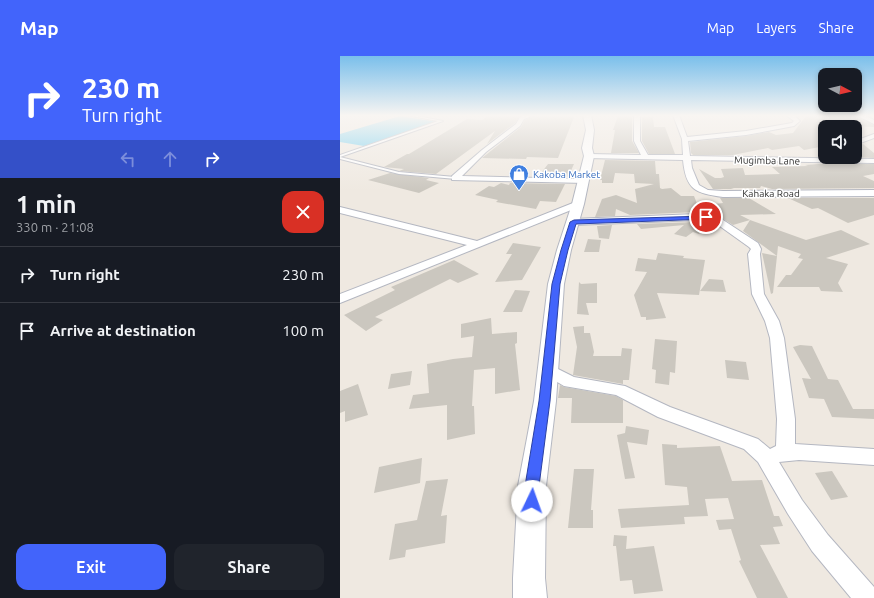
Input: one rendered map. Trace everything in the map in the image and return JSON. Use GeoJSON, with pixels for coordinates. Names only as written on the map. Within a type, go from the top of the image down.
{"type":"FeatureCollection","features":[{"type":"Feature","properties":{"kind":"main road"},"geometry":{"type":"LineString","coordinates":[[530,598],[529,578],[532,486],[545,401],[556,284],[564,250],[576,213],[589,156],[587,148],[588,140]]}},
{"type":"Feature","properties":{"kind":"street"},"geometry":{"type":"LineString","coordinates":[[455,178],[484,150],[497,140]]}},
{"type":"Feature","properties":{"kind":"street"},"geometry":{"type":"LineString","coordinates":[[638,140],[645,156]]}},
{"type":"Feature","properties":{"kind":"street","name":"Kahaka Road"},"geometry":{"type":"LineString","coordinates":[[685,140],[688,168],[695,186],[698,189],[707,192],[723,194],[874,193]]}},
{"type":"Feature","properties":{"kind":"street"},"geometry":{"type":"LineString","coordinates":[[804,161],[818,155]]}},
{"type":"Feature","properties":{"kind":"street","name":"Mugimba Lane"},"geometry":{"type":"LineString","coordinates":[[589,156],[645,156],[804,161],[874,161]]}},
{"type":"Feature","properties":{"kind":"street"},"geometry":{"type":"LineString","coordinates":[[455,178],[583,181]]}},
{"type":"Feature","properties":{"kind":"street"},"geometry":{"type":"LineString","coordinates":[[340,210],[477,244]]}},
{"type":"Feature","properties":{"kind":"street"},"geometry":{"type":"LineString","coordinates":[[340,299],[477,244],[576,213],[713,218],[754,245],[756,249],[754,254],[758,294],[772,321],[777,338],[786,419],[786,452]]}},
{"type":"Feature","properties":{"kind":"street"},"geometry":{"type":"LineString","coordinates":[[548,369],[570,382],[619,390],[664,412],[751,444],[765,456],[795,507],[820,543],[868,598]]}},
{"type":"Feature","properties":{"kind":"street"},"geometry":{"type":"LineString","coordinates":[[765,456],[786,452],[799,452],[874,457]]}},
{"type":"Feature","properties":{"kind":"lane"},"geometry":{"type":"LineString","coordinates":[[340,157],[387,140]]}},
{"type":"Feature","properties":{"kind":"lane"},"geometry":{"type":"LineString","coordinates":[[340,157],[400,173],[455,178]]}},
{"type":"Feature","properties":{"kind":"water"},"geometry":{"type":"Polygon","coordinates":[[[340,140],[382,140],[364,146],[340,142],[340,140]]]}},
{"type":"Feature","properties":{"kind":"building"},"geometry":{"type":"Polygon","coordinates":[[[432,140],[482,140],[436,174],[399,171],[404,169],[384,167],[432,140]]]}},
{"type":"Feature","properties":{"kind":"building"},"geometry":{"type":"Polygon","coordinates":[[[504,140],[565,140],[558,158],[482,158],[504,140]]]}},
{"type":"Feature","properties":{"kind":"building"},"geometry":{"type":"Polygon","coordinates":[[[613,140],[632,140],[639,153],[611,153],[613,140]]]}},
{"type":"Feature","properties":{"kind":"building"},"geometry":{"type":"Polygon","coordinates":[[[670,140],[675,154],[649,154],[642,141],[670,140]]]}},
{"type":"Feature","properties":{"kind":"building"},"geometry":{"type":"Polygon","coordinates":[[[706,140],[818,140],[818,147],[804,150],[799,146],[772,150],[768,148],[733,155],[693,155],[691,153],[690,142],[706,140]]]}},
{"type":"Feature","properties":{"kind":"building"},"geometry":{"type":"Polygon","coordinates":[[[862,144],[874,153],[874,158],[862,157],[862,144]]]}},
{"type":"Feature","properties":{"kind":"building"},"geometry":{"type":"Polygon","coordinates":[[[605,160],[655,161],[656,174],[659,174],[660,188],[671,188],[681,196],[694,196],[698,206],[723,203],[720,198],[749,198],[776,214],[740,215],[750,220],[733,225],[720,217],[697,212],[630,215],[616,209],[615,216],[595,217],[602,199],[616,195],[637,203],[635,189],[654,184],[635,183],[634,174],[615,173],[613,183],[602,183],[602,180],[600,180],[605,160]]]}},
{"type":"Feature","properties":{"kind":"building"},"geometry":{"type":"Polygon","coordinates":[[[548,164],[574,164],[568,177],[539,176],[548,164]]]}},
{"type":"Feature","properties":{"kind":"building"},"geometry":{"type":"Polygon","coordinates":[[[874,164],[874,174],[863,176],[874,181],[874,188],[772,189],[761,186],[760,188],[713,189],[699,169],[715,178],[721,178],[724,177],[721,169],[743,168],[745,175],[780,174],[772,167],[808,166],[805,165],[874,164]]]}},
{"type":"Feature","properties":{"kind":"building"},"geometry":{"type":"Polygon","coordinates":[[[390,173],[429,178],[426,180],[439,183],[419,193],[368,180],[390,173]]]}},
{"type":"Feature","properties":{"kind":"building"},"geometry":{"type":"Polygon","coordinates":[[[501,183],[509,185],[510,183],[565,184],[556,202],[540,201],[536,209],[496,202],[498,200],[475,195],[489,186],[494,187],[501,183]]]}},
{"type":"Feature","properties":{"kind":"building"},"geometry":{"type":"Polygon","coordinates":[[[788,198],[874,198],[874,215],[848,223],[818,208],[812,209],[788,198]]]}},
{"type":"Feature","properties":{"kind":"building"},"geometry":{"type":"Polygon","coordinates":[[[750,220],[806,240],[841,230],[870,244],[826,258],[848,264],[838,283],[843,292],[821,291],[819,287],[777,287],[786,275],[791,275],[803,259],[798,258],[801,254],[778,246],[777,256],[743,231],[750,220]]]}},
{"type":"Feature","properties":{"kind":"building"},"geometry":{"type":"Polygon","coordinates":[[[709,223],[699,234],[693,232],[686,237],[674,234],[684,225],[641,229],[637,224],[709,223]]]}},
{"type":"Feature","properties":{"kind":"building"},"geometry":{"type":"Polygon","coordinates":[[[612,225],[609,239],[599,238],[597,226],[612,225]]]}},
{"type":"Feature","properties":{"kind":"building"},"geometry":{"type":"Polygon","coordinates":[[[588,239],[601,240],[599,252],[584,252],[588,239]]]}},
{"type":"Feature","properties":{"kind":"building"},"geometry":{"type":"Polygon","coordinates":[[[513,243],[541,247],[522,280],[495,282],[512,254],[506,254],[513,243]]]}},
{"type":"Feature","properties":{"kind":"building"},"geometry":{"type":"Polygon","coordinates":[[[658,253],[684,256],[683,258],[705,260],[699,295],[657,293],[666,318],[646,320],[646,317],[641,317],[634,295],[647,272],[635,271],[638,258],[656,260],[658,253]]]}},
{"type":"Feature","properties":{"kind":"building"},"geometry":{"type":"Polygon","coordinates":[[[762,253],[777,256],[773,293],[771,294],[762,253]]]}},
{"type":"Feature","properties":{"kind":"building"},"geometry":{"type":"Polygon","coordinates":[[[454,260],[479,274],[458,283],[450,279],[418,295],[375,317],[383,320],[366,331],[344,315],[395,290],[391,287],[454,260]]]}},
{"type":"Feature","properties":{"kind":"building"},"geometry":{"type":"Polygon","coordinates":[[[709,279],[723,280],[726,292],[700,291],[709,279]]]}},
{"type":"Feature","properties":{"kind":"building"},"geometry":{"type":"Polygon","coordinates":[[[579,282],[581,284],[597,283],[597,303],[586,303],[589,315],[577,314],[579,282]]]}},
{"type":"Feature","properties":{"kind":"building"},"geometry":{"type":"Polygon","coordinates":[[[515,290],[530,291],[522,312],[503,312],[515,290]]]}},
{"type":"Feature","properties":{"kind":"building"},"geometry":{"type":"Polygon","coordinates":[[[491,318],[492,334],[517,332],[517,343],[515,344],[520,390],[495,394],[495,368],[474,370],[472,406],[474,406],[475,434],[447,440],[447,405],[409,409],[413,395],[429,393],[427,364],[472,357],[474,336],[461,338],[461,324],[491,318]]]}},
{"type":"Feature","properties":{"kind":"building"},"geometry":{"type":"Polygon","coordinates":[[[584,326],[584,333],[590,333],[594,352],[593,356],[621,356],[622,348],[632,349],[629,380],[623,380],[623,384],[573,375],[577,347],[573,327],[584,326]]]}},
{"type":"Feature","properties":{"kind":"building"},"geometry":{"type":"Polygon","coordinates":[[[655,339],[677,341],[675,373],[670,372],[669,385],[655,383],[656,370],[652,369],[655,339]]]}},
{"type":"Feature","properties":{"kind":"building"},"geometry":{"type":"Polygon","coordinates":[[[800,345],[812,346],[828,379],[838,380],[853,409],[874,409],[874,419],[832,417],[824,399],[809,398],[802,378],[811,379],[793,347],[800,345]]]}},
{"type":"Feature","properties":{"kind":"building"},"geometry":{"type":"Polygon","coordinates":[[[725,360],[746,362],[749,380],[727,378],[725,360]]]}},
{"type":"Feature","properties":{"kind":"building"},"geometry":{"type":"Polygon","coordinates":[[[412,371],[410,385],[388,389],[391,374],[412,371]]]}},
{"type":"Feature","properties":{"kind":"building"},"geometry":{"type":"Polygon","coordinates":[[[358,384],[368,415],[345,422],[345,411],[340,413],[340,391],[358,384]]]}},
{"type":"Feature","properties":{"kind":"building"},"geometry":{"type":"Polygon","coordinates":[[[560,385],[616,396],[623,400],[623,423],[571,423],[572,398],[558,398],[560,385]]]}},
{"type":"Feature","properties":{"kind":"building"},"geometry":{"type":"Polygon","coordinates":[[[626,426],[649,430],[647,445],[627,442],[635,478],[625,479],[617,435],[625,433],[626,426]]]}},
{"type":"Feature","properties":{"kind":"building"},"geometry":{"type":"Polygon","coordinates":[[[662,444],[677,445],[677,448],[720,446],[732,481],[762,480],[774,516],[779,516],[783,526],[773,527],[780,544],[760,545],[788,598],[757,598],[739,561],[741,560],[731,529],[719,530],[716,520],[734,519],[728,498],[705,499],[708,516],[684,517],[685,524],[621,528],[618,509],[689,505],[687,487],[665,485],[662,444]]]}},
{"type":"Feature","properties":{"kind":"building"},"geometry":{"type":"Polygon","coordinates":[[[422,458],[420,483],[374,493],[379,467],[422,458]]]}},
{"type":"Feature","properties":{"kind":"building"},"geometry":{"type":"Polygon","coordinates":[[[574,469],[594,469],[591,510],[593,510],[593,528],[568,528],[574,469]]]}},
{"type":"Feature","properties":{"kind":"building"},"geometry":{"type":"Polygon","coordinates":[[[832,471],[848,497],[831,500],[815,473],[832,471]]]}},
{"type":"Feature","properties":{"kind":"building"},"geometry":{"type":"Polygon","coordinates":[[[448,479],[441,516],[447,515],[445,543],[406,550],[405,557],[389,560],[395,524],[417,520],[426,481],[448,479]]]}},
{"type":"Feature","properties":{"kind":"building"},"geometry":{"type":"Polygon","coordinates":[[[614,535],[627,536],[626,549],[654,546],[663,591],[634,594],[632,580],[620,581],[616,546],[613,546],[614,535]]]}},
{"type":"Feature","properties":{"kind":"place","name":"Kakoba Market"},"geometry":{"type":"Point","coordinates":[519,191]}},
{"type":"Feature","properties":{"kind":"route"},"geometry":{"type":"LineString","coordinates":[[532,501],[532,486],[545,401],[556,284],[564,250],[574,222],[706,217]]}}]}
